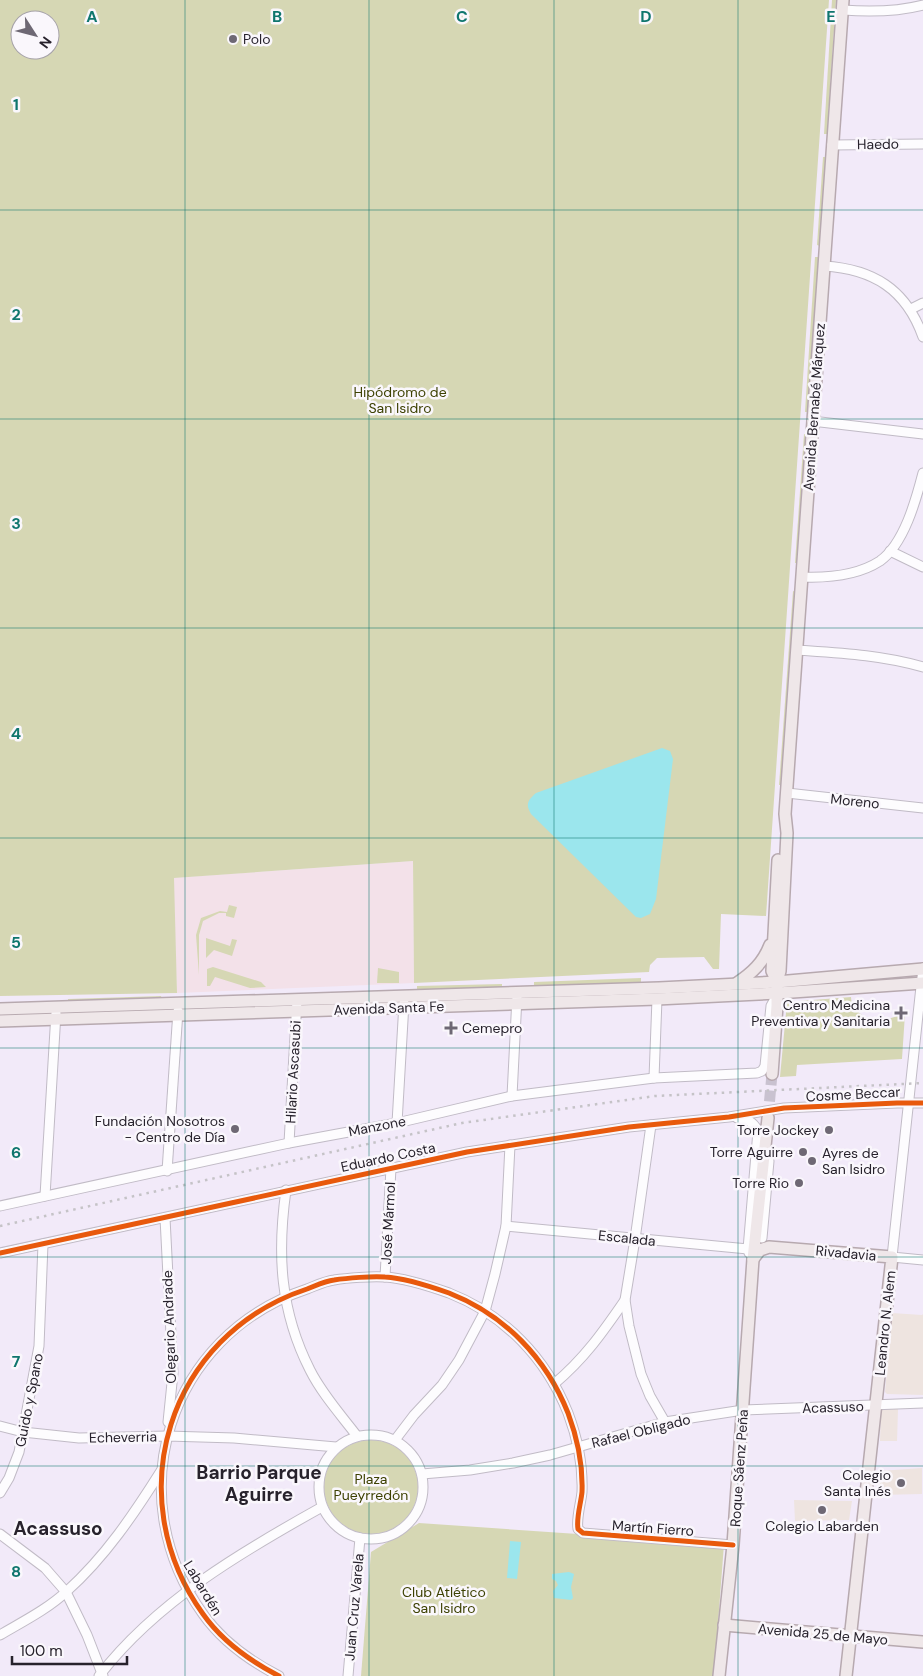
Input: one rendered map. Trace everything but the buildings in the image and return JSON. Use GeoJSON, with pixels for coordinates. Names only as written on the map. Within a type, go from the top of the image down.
{"type":"FeatureCollection","features":[{"type":"Feature","properties":{"kind":"main road","name":"Avenida Bernabé Márquez"},"geometry":{"type":"LineString","coordinates":[[777,987],[780,971],[787,833],[785,814],[843,5]]}},
{"type":"Feature","properties":{"kind":"main road","name":"Avenida Bernabé Márquez"},"geometry":{"type":"LineString","coordinates":[[777,987],[772,971],[773,937],[779,832],[785,814]]}},
{"type":"Feature","properties":{"kind":"main road"},"geometry":{"type":"LineString","coordinates":[[736,984],[754,971],[762,962],[773,937]]}},
{"type":"Feature","properties":{"kind":"main road"},"geometry":{"type":"LineString","coordinates":[[777,987],[923,969]]}},
{"type":"Feature","properties":{"kind":"main road"},"geometry":{"type":"LineString","coordinates":[[777,987],[922,983]]}},
{"type":"Feature","properties":{"kind":"main road","name":"Avenida Santa Fe"},"geometry":{"type":"LineString","coordinates":[[0,1020],[56,1013],[404,1002],[518,992],[736,984],[777,987]]}},
{"type":"Feature","properties":{"kind":"main road"},"geometry":{"type":"LineString","coordinates":[[772,1074],[777,987]]}},
{"type":"Feature","properties":{"kind":"main road","name":"Avenida Santa Fe"},"geometry":{"type":"LineString","coordinates":[[404,1002],[517,1004],[657,999],[777,987]]}},
{"type":"Feature","properties":{"kind":"main road","name":"Avenida Santa Fe"},"geometry":{"type":"LineString","coordinates":[[0,1009],[56,1013]]}},
{"type":"Feature","properties":{"kind":"main road","name":"Roque Sáenz Peña"},"geometry":{"type":"LineString","coordinates":[[719,1676],[733,1545],[743,1410],[750,1254],[758,1221],[768,1118]]}},
{"type":"Feature","properties":{"kind":"main road"},"geometry":{"type":"LineString","coordinates":[[750,1254],[760,1250],[765,1243],[758,1221]]}},
{"type":"Feature","properties":{"kind":"main road","name":"Rivadavia"},"geometry":{"type":"LineString","coordinates":[[765,1243],[892,1257]]}},
{"type":"Feature","properties":{"kind":"main road","name":"Leandro N. Alem"},"geometry":{"type":"LineString","coordinates":[[846,1676],[892,1257]]}},
{"type":"Feature","properties":{"kind":"main road","name":"Avenida 25 de Mayo"},"geometry":{"type":"LineString","coordinates":[[724,1625],[923,1642]]}},
{"type":"Feature","properties":{"kind":"street"},"geometry":{"type":"LineString","coordinates":[[843,5],[878,12],[896,11],[923,5]]}},
{"type":"Feature","properties":{"kind":"street","name":"Haedo"},"geometry":{"type":"LineString","coordinates":[[832,145],[923,144]]}},
{"type":"Feature","properties":{"kind":"street"},"geometry":{"type":"LineString","coordinates":[[824,266],[847,268],[880,281],[911,309],[923,336]]}},
{"type":"Feature","properties":{"kind":"street"},"geometry":{"type":"LineString","coordinates":[[911,309],[923,303]]}},
{"type":"Feature","properties":{"kind":"street"},"geometry":{"type":"LineString","coordinates":[[812,421],[923,434]]}},
{"type":"Feature","properties":{"kind":"street"},"geometry":{"type":"LineString","coordinates":[[802,577],[819,578],[848,574],[880,560],[898,540],[918,495],[923,472]]}},
{"type":"Feature","properties":{"kind":"street"},"geometry":{"type":"LineString","coordinates":[[890,551],[923,567]]}},
{"type":"Feature","properties":{"kind":"street"},"geometry":{"type":"LineString","coordinates":[[798,650],[851,653],[888,658],[923,667]]}},
{"type":"Feature","properties":{"kind":"street","name":"Moreno"},"geometry":{"type":"LineString","coordinates":[[787,793],[923,808]]}},
{"type":"Feature","properties":{"kind":"street","name":"Leandro N. Alem"},"geometry":{"type":"LineString","coordinates":[[892,1257],[923,969]]}},
{"type":"Feature","properties":{"kind":"street","name":"Manzone"},"geometry":{"type":"LineString","coordinates":[[0,1206],[289,1143],[397,1123],[512,1096],[654,1078],[757,1074],[765,1066],[771,1006],[777,987]]}},
{"type":"Feature","properties":{"kind":"street"},"geometry":{"type":"LineString","coordinates":[[512,1096],[518,992]]}},
{"type":"Feature","properties":{"kind":"street"},"geometry":{"type":"LineString","coordinates":[[654,1078],[657,999]]}},
{"type":"Feature","properties":{"kind":"street"},"geometry":{"type":"LineString","coordinates":[[397,1123],[404,1002]]}},
{"type":"Feature","properties":{"kind":"street","name":"Hilario Ascasubi"},"geometry":{"type":"LineString","coordinates":[[289,1143],[296,1006]]}},
{"type":"Feature","properties":{"kind":"street"},"geometry":{"type":"LineString","coordinates":[[166,1171],[178,1009]]}},
{"type":"Feature","properties":{"kind":"street"},"geometry":{"type":"LineString","coordinates":[[45,1196],[56,1013]]}},
{"type":"Feature","properties":{"kind":"street"},"geometry":{"type":"LineString","coordinates":[[912,1063],[923,1062]]}},
{"type":"Feature","properties":{"kind":"street","name":"Cosme Beccar"},"geometry":{"type":"LineString","coordinates":[[784,1108],[923,1103]]}},
{"type":"Feature","properties":{"kind":"street"},"geometry":{"type":"LineString","coordinates":[[765,1243],[772,1121],[784,1108]]}},
{"type":"Feature","properties":{"kind":"street","name":"Eduardo Costa"},"geometry":{"type":"LineString","coordinates":[[0,1253],[467,1152],[784,1108]]}},
{"type":"Feature","properties":{"kind":"street","name":"Roque Sáenz Peña"},"geometry":{"type":"LineString","coordinates":[[729,1117],[748,1120],[754,1124],[758,1131],[750,1254]]}},
{"type":"Feature","properties":{"kind":"street"},"geometry":{"type":"LineString","coordinates":[[651,1125],[625,1300],[628,1326],[641,1374],[650,1396],[666,1422]]}},
{"type":"Feature","properties":{"kind":"street"},"geometry":{"type":"LineString","coordinates":[[395,1440],[414,1415],[442,1386],[459,1360],[485,1311],[506,1226],[510,1145]]}},
{"type":"Feature","properties":{"kind":"street","name":"José Mármol"},"geometry":{"type":"LineString","coordinates":[[385,1277],[391,1168]]}},
{"type":"Feature","properties":{"kind":"street"},"geometry":{"type":"LineString","coordinates":[[286,1190],[281,1225],[281,1261],[285,1296],[295,1334],[310,1371],[357,1436]]}},
{"type":"Feature","properties":{"kind":"street","name":"Olegario Andrade"},"geometry":{"type":"LineString","coordinates":[[165,1218],[173,1373],[167,1436]]}},
{"type":"Feature","properties":{"kind":"street","name":"Escalada"},"geometry":{"type":"LineString","coordinates":[[506,1226],[635,1239],[750,1254]]}},
{"type":"Feature","properties":{"kind":"street","name":"Guido y Spano"},"geometry":{"type":"LineString","coordinates":[[0,1492],[9,1478],[19,1452],[39,1346],[43,1244]]}},
{"type":"Feature","properties":{"kind":"street","name":"Rivadavia"},"geometry":{"type":"LineString","coordinates":[[892,1257],[923,1260]]}},
{"type":"Feature","properties":{"kind":"street","name":"Labardén"},"geometry":{"type":"LineString","coordinates":[[279,1676],[259,1666],[238,1651],[220,1634],[203,1614],[189,1591],[172,1557],[163,1518],[161,1471],[167,1436],[179,1401],[198,1368],[222,1339],[250,1315],[285,1296],[333,1280],[385,1277],[436,1288],[461,1298],[505,1324],[524,1342],[540,1362],[554,1384],[568,1415],[577,1448],[582,1484],[578,1524]]}},
{"type":"Feature","properties":{"kind":"street"},"geometry":{"type":"LineString","coordinates":[[554,1384],[574,1368],[592,1347],[625,1300]]}},
{"type":"Feature","properties":{"kind":"street","name":"Acassuso"},"geometry":{"type":"LineString","coordinates":[[743,1410],[923,1403]]}},
{"type":"Feature","properties":{"kind":"street","name":"Rafael Obligado"},"geometry":{"type":"LineString","coordinates":[[422,1474],[470,1470],[505,1464],[577,1448],[666,1422],[743,1410]]}},
{"type":"Feature","properties":{"kind":"street","name":"Echeverria"},"geometry":{"type":"LineString","coordinates":[[0,1426],[23,1432],[79,1438],[167,1436],[234,1438],[336,1447]]}},
{"type":"Feature","properties":{"kind":"street"},"geometry":{"type":"LineString","coordinates":[[376,1434],[395,1440],[410,1452],[418,1462],[422,1474],[424,1489],[422,1501],[417,1512],[408,1524],[396,1533],[382,1538],[360,1538],[347,1534],[336,1526],[322,1507],[319,1496],[318,1484],[320,1473],[329,1454],[345,1441],[357,1436],[376,1434]]}},
{"type":"Feature","properties":{"kind":"street"},"geometry":{"type":"LineString","coordinates":[[0,1635],[39,1612],[66,1592],[118,1534],[161,1471]]}},
{"type":"Feature","properties":{"kind":"street"},"geometry":{"type":"LineString","coordinates":[[101,1675],[130,1639],[189,1591],[267,1538],[322,1507]]}},
{"type":"Feature","properties":{"kind":"street","name":"Martín Fierro"},"geometry":{"type":"LineString","coordinates":[[578,1524],[578,1529],[583,1533],[733,1545]]}},
{"type":"Feature","properties":{"kind":"street"},"geometry":{"type":"LineString","coordinates":[[0,1534],[45,1568],[66,1592],[87,1635],[101,1675]]}},
{"type":"Feature","properties":{"kind":"street","name":"Juan Cruz Varela"},"geometry":{"type":"LineString","coordinates":[[348,1676],[360,1538]]}},
{"type":"Feature","properties":{"kind":"street"},"geometry":{"type":"LineString","coordinates":[[256,1676],[259,1666]]}},
{"type":"Feature","properties":{"kind":"shaded area"},"geometry":{"type":"Polygon","coordinates":[[[413,861],[414,983],[177,993],[173,878],[413,861]]]}},
{"type":"Feature","properties":{"kind":"shaded area"},"geometry":{"type":"Polygon","coordinates":[[[892,1313],[923,1314],[923,1395],[887,1394],[885,1392],[892,1313]]]}},
{"type":"Feature","properties":{"kind":"shaded area"},"geometry":{"type":"Polygon","coordinates":[[[881,1409],[898,1409],[897,1441],[880,1441],[881,1409]]]}},
{"type":"Feature","properties":{"kind":"shaded area","name":"Colegio Santa Inés"},"geometry":{"type":"Polygon","coordinates":[[[922,1468],[922,1494],[879,1495],[880,1471],[922,1468]]]}},
{"type":"Feature","properties":{"kind":"shaded area","name":"Colegio Labarden"},"geometry":{"type":"Polygon","coordinates":[[[794,1500],[852,1501],[849,1520],[795,1521],[794,1500]]]}},
{"type":"Feature","properties":{"kind":"green space","name":"Hipódromo de San Isidro"},"geometry":{"type":"Polygon","coordinates":[[[0,0],[829,0],[766,916],[721,914],[719,969],[713,969],[704,957],[657,958],[650,965],[649,972],[414,983],[413,861],[174,878],[177,993],[0,996],[0,0]]]}},
{"type":"Feature","properties":{"kind":"green space"},"geometry":{"type":"Polygon","coordinates":[[[832,0],[836,0],[827,134],[824,134],[832,0]]]}},
{"type":"Feature","properties":{"kind":"green space"},"geometry":{"type":"Polygon","coordinates":[[[823,157],[826,157],[820,246],[817,245],[823,157]]]}},
{"type":"Feature","properties":{"kind":"green space"},"geometry":{"type":"Polygon","coordinates":[[[815,257],[819,257],[808,412],[805,412],[815,257]]]}},
{"type":"Feature","properties":{"kind":"green space"},"geometry":{"type":"Polygon","coordinates":[[[804,434],[807,434],[798,563],[795,563],[804,434]]]}},
{"type":"Feature","properties":{"kind":"green space"},"geometry":{"type":"Polygon","coordinates":[[[793,591],[796,592],[781,785],[779,785],[793,591]]]}},
{"type":"Feature","properties":{"kind":"green space"},"geometry":{"type":"Polygon","coordinates":[[[229,905],[237,907],[234,918],[226,916],[226,913],[219,913],[203,921],[199,935],[199,975],[196,935],[201,918],[220,911],[227,912],[229,905]]]}},
{"type":"Feature","properties":{"kind":"green space"},"geometry":{"type":"Polygon","coordinates":[[[206,938],[230,946],[232,939],[237,940],[232,956],[214,950],[206,958],[206,938]]]}},
{"type":"Feature","properties":{"kind":"green space"},"geometry":{"type":"Polygon","coordinates":[[[213,967],[261,982],[266,987],[250,988],[215,977],[210,986],[207,986],[207,969],[213,967]]]}},
{"type":"Feature","properties":{"kind":"green space"},"geometry":{"type":"Polygon","coordinates":[[[378,968],[399,972],[399,983],[377,983],[378,968]]]}},
{"type":"Feature","properties":{"kind":"green space"},"geometry":{"type":"Polygon","coordinates":[[[641,978],[641,983],[534,987],[534,982],[641,978]]]}},
{"type":"Feature","properties":{"kind":"green space"},"geometry":{"type":"Polygon","coordinates":[[[502,984],[502,987],[417,990],[417,986],[502,984]]]}},
{"type":"Feature","properties":{"kind":"green space"},"geometry":{"type":"Polygon","coordinates":[[[161,996],[162,999],[68,1002],[68,999],[161,996]]]}},
{"type":"Feature","properties":{"kind":"green space"},"geometry":{"type":"Polygon","coordinates":[[[851,997],[852,1007],[867,1019],[891,1018],[905,1014],[902,1059],[797,1065],[796,1076],[780,1077],[787,1002],[851,997]]]}},
{"type":"Feature","properties":{"kind":"green space","name":"Plaza Pueyrredón"},"geometry":{"type":"Polygon","coordinates":[[[371,1440],[389,1444],[404,1454],[414,1469],[418,1487],[414,1505],[404,1520],[389,1530],[371,1534],[353,1530],[338,1520],[328,1505],[324,1487],[328,1469],[338,1454],[353,1444],[371,1440]]]}},
{"type":"Feature","properties":{"kind":"green space","name":"Club Atlético San Isidro"},"geometry":{"type":"Polygon","coordinates":[[[419,1523],[724,1544],[714,1676],[361,1676],[371,1552],[419,1523]]]}},
{"type":"Feature","properties":{"kind":"water"},"geometry":{"type":"Polygon","coordinates":[[[662,748],[670,751],[673,759],[656,899],[650,914],[641,918],[636,917],[531,814],[528,805],[529,800],[536,793],[662,748]]]}},
{"type":"Feature","properties":{"kind":"water"},"geometry":{"type":"Polygon","coordinates":[[[510,1541],[521,1542],[517,1579],[507,1578],[510,1541]]]}},
{"type":"Feature","properties":{"kind":"water"},"geometry":{"type":"Polygon","coordinates":[[[569,1572],[574,1574],[571,1587],[573,1598],[571,1600],[554,1598],[553,1591],[558,1585],[552,1579],[552,1574],[569,1572]]]}},
{"type":"Feature","properties":{"kind":"tunnel"},"geometry":{"type":"LineString","coordinates":[[768,1118],[772,1074]]}},
{"type":"Feature","properties":{"kind":"railway"},"geometry":{"type":"LineString","coordinates":[[0,1226],[462,1123],[655,1096],[923,1083]]}},
{"type":"Feature","properties":{"kind":"cycle path"},"geometry":{"type":"LineString","coordinates":[[0,1253],[467,1152],[629,1127],[729,1117],[784,1108],[923,1103]]}},
{"type":"Feature","properties":{"kind":"cycle path"},"geometry":{"type":"LineString","coordinates":[[279,1676],[237,1650],[203,1614],[177,1568],[164,1520],[162,1471],[171,1424],[191,1381],[220,1343],[259,1311],[327,1281],[352,1278],[393,1278],[449,1293],[488,1313],[521,1341],[548,1374],[559,1393],[571,1422],[577,1442],[582,1472],[578,1529],[583,1533],[733,1545]]}},
{"type":"Feature","properties":{"kind":"place","name":"Polo"},"geometry":{"type":"Point","coordinates":[233,39]}},
{"type":"Feature","properties":{"kind":"place","name":"Centro Medicina Preventiva y Sanitaria"},"geometry":{"type":"Point","coordinates":[901,1013]}},
{"type":"Feature","properties":{"kind":"place","name":"Cemepro"},"geometry":{"type":"Point","coordinates":[451,1028]}},
{"type":"Feature","properties":{"kind":"place","name":"Fundación Nosotros - Centro de Día"},"geometry":{"type":"Point","coordinates":[235,1129]}},
{"type":"Feature","properties":{"kind":"place","name":"Torre Jockey"},"geometry":{"type":"Point","coordinates":[829,1130]}},
{"type":"Feature","properties":{"kind":"place","name":"Torre Aguirre"},"geometry":{"type":"Point","coordinates":[803,1152]}},
{"type":"Feature","properties":{"kind":"place","name":"Ayres de San Isidro"},"geometry":{"type":"Point","coordinates":[812,1161]}},
{"type":"Feature","properties":{"kind":"place","name":"Torre Rio"},"geometry":{"type":"Point","coordinates":[799,1183]}},
{"type":"Feature","properties":{"kind":"place","name":"Colegio Santa Inés"},"geometry":{"type":"Point","coordinates":[901,1483]}},
{"type":"Feature","properties":{"kind":"place","name":"Colegio Labarden"},"geometry":{"type":"Point","coordinates":[822,1510]}},
{"type":"Feature","properties":{"kind":"district","name":"Barrio Parque Aguirre"},"geometry":{"type":"Point","coordinates":[259,1483]}},
{"type":"Feature","properties":{"kind":"district","name":"Acassuso"},"geometry":{"type":"Point","coordinates":[58,1528]}}]}
